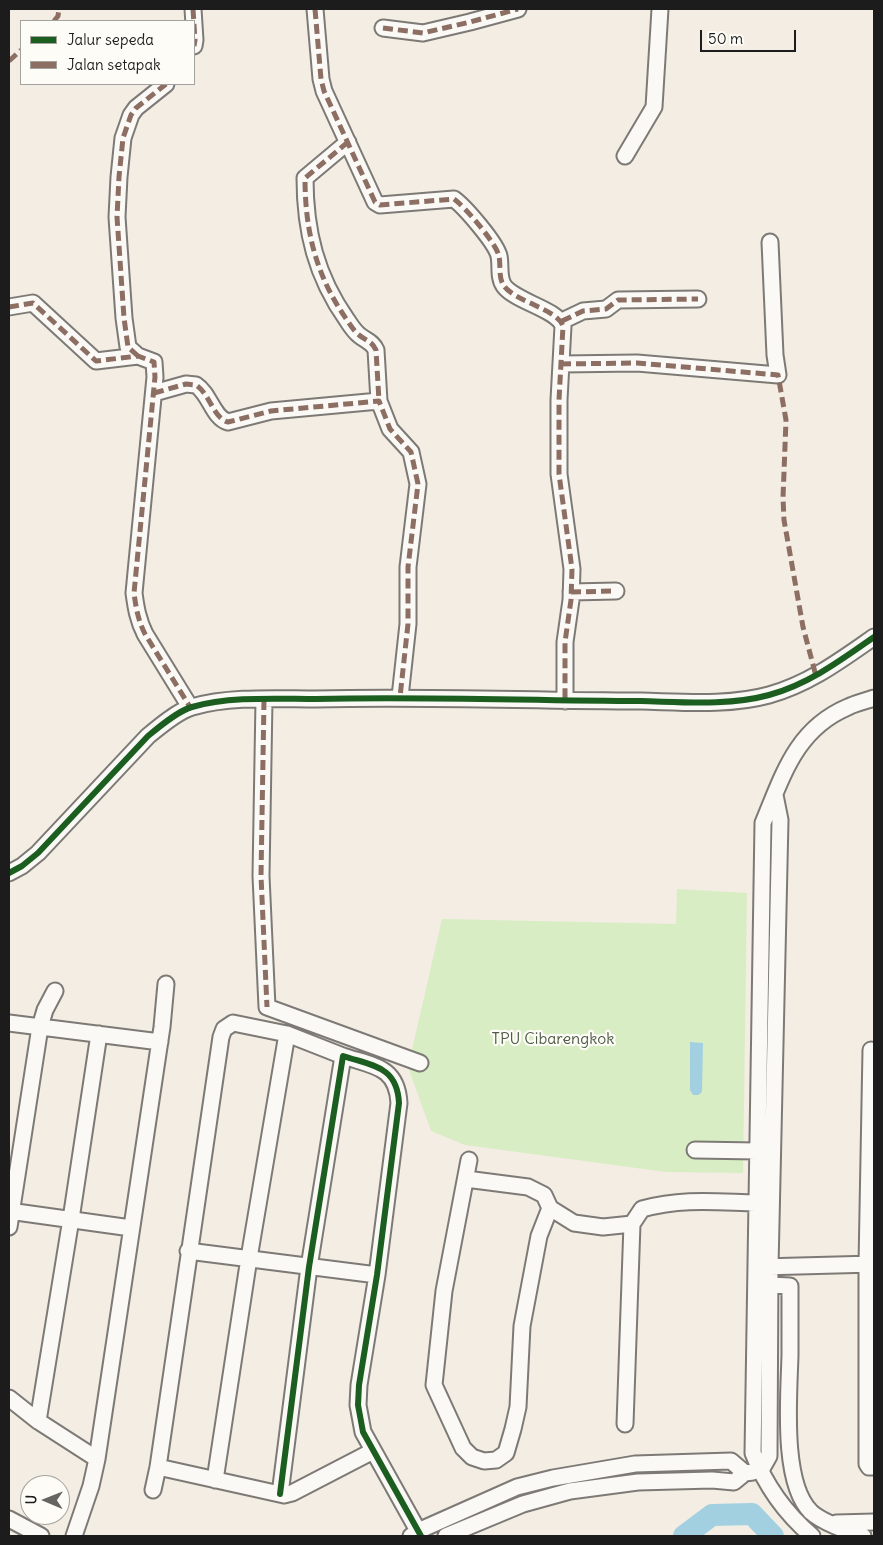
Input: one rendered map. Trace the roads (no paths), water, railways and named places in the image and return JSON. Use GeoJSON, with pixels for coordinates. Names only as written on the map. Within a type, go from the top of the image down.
{"type":"FeatureCollection","features":[{"type":"Feature","properties":{"kind":"street"},"geometry":{"type":"LineString","coordinates":[[315,9],[321,79],[324,90],[376,204],[384,205],[454,199],[466,210],[494,244],[498,254],[503,285],[531,305],[555,315],[562,321],[564,336],[561,364],[559,474],[572,569],[565,642],[565,701]]}},
{"type":"Feature","properties":{"kind":"street"},"geometry":{"type":"LineString","coordinates":[[383,28],[423,33],[518,9]]}},
{"type":"Feature","properties":{"kind":"street"},"geometry":{"type":"LineString","coordinates":[[625,156],[654,106],[660,9]]}},
{"type":"Feature","properties":{"kind":"street"},"geometry":{"type":"LineString","coordinates":[[165,85],[136,108],[126,124],[119,177],[118,217],[124,318],[128,347],[138,356],[154,362],[156,372],[134,593],[136,610],[145,634],[190,707]]}},
{"type":"Feature","properties":{"kind":"street"},"geometry":{"type":"LineString","coordinates":[[348,142],[305,178],[306,212],[314,256],[325,284],[354,331],[373,344],[376,350],[379,401],[390,429],[411,452],[418,484],[408,566],[408,624],[400,697]]}},
{"type":"Feature","properties":{"kind":"street"},"geometry":{"type":"LineString","coordinates":[[561,364],[637,363],[778,375],[775,355],[770,242]]}},
{"type":"Feature","properties":{"kind":"street"},"geometry":{"type":"LineString","coordinates":[[562,321],[583,310],[606,310],[618,300],[698,299]]}},
{"type":"Feature","properties":{"kind":"street"},"geometry":{"type":"LineString","coordinates":[[9,307],[34,303],[96,361],[138,356]]}},
{"type":"Feature","properties":{"kind":"street"},"geometry":{"type":"LineString","coordinates":[[154,393],[186,384],[196,385],[209,399],[222,420],[228,422],[271,411],[379,401]]}},
{"type":"Feature","properties":{"kind":"street"},"geometry":{"type":"LineString","coordinates":[[571,592],[616,591]]}},
{"type":"Feature","properties":{"kind":"street"},"geometry":{"type":"LineString","coordinates":[[9,873],[22,866],[38,852],[148,736],[164,723],[190,707],[209,703],[264,700],[400,697],[565,701],[710,702],[748,700],[798,685],[816,676],[874,637]]}},
{"type":"Feature","properties":{"kind":"street"},"geometry":{"type":"LineString","coordinates":[[753,1472],[763,823],[783,773],[801,743],[822,722],[848,707],[874,698]]}},
{"type":"Feature","properties":{"kind":"street"},"geometry":{"type":"LineString","coordinates":[[264,700],[261,876],[267,1007],[420,1063]]}},
{"type":"Feature","properties":{"kind":"street"},"geometry":{"type":"LineString","coordinates":[[446,1536],[492,1516],[548,1496],[570,1491],[638,1482],[712,1480],[734,1482],[753,1472],[769,1456],[770,1267],[780,820],[774,795]]}},
{"type":"Feature","properties":{"kind":"street"},"geometry":{"type":"LineString","coordinates":[[74,1536],[92,1486],[97,1459],[160,1042],[166,984]]}},
{"type":"Feature","properties":{"kind":"street"},"geometry":{"type":"LineString","coordinates":[[9,1227],[40,1027],[44,1010],[55,991]]}},
{"type":"Feature","properties":{"kind":"street"},"geometry":{"type":"LineString","coordinates":[[9,1023],[160,1042]]}},
{"type":"Feature","properties":{"kind":"street"},"geometry":{"type":"LineString","coordinates":[[153,1490],[158,1467],[188,1251],[221,1037],[224,1028],[233,1023],[287,1034],[385,1071],[391,1076],[399,1093],[377,1275],[359,1386],[358,1405],[363,1432],[417,1535],[517,1487],[594,1470],[635,1464],[731,1461],[753,1472],[794,1521],[812,1536]]}},
{"type":"Feature","properties":{"kind":"street"},"geometry":{"type":"LineString","coordinates":[[38,1421],[72,1219],[98,1034]]}},
{"type":"Feature","properties":{"kind":"street"},"geometry":{"type":"LineString","coordinates":[[215,1480],[249,1258],[287,1034]]}},
{"type":"Feature","properties":{"kind":"street"},"geometry":{"type":"LineString","coordinates":[[871,1050],[871,1264],[867,1464],[869,1467],[874,1467]]}},
{"type":"Feature","properties":{"kind":"street"},"geometry":{"type":"LineString","coordinates":[[280,1494],[309,1267],[343,1056]]}},
{"type":"Feature","properties":{"kind":"street"},"geometry":{"type":"LineString","coordinates":[[758,1123],[774,1123]]}},
{"type":"Feature","properties":{"kind":"street"},"geometry":{"type":"LineString","coordinates":[[695,1150],[757,1151]]}},
{"type":"Feature","properties":{"kind":"street"},"geometry":{"type":"LineString","coordinates":[[469,1160],[444,1291],[434,1385],[463,1448],[472,1456],[484,1461],[496,1460],[506,1453],[513,1429],[518,1406],[522,1326],[539,1236],[550,1208]]}},
{"type":"Feature","properties":{"kind":"street"},"geometry":{"type":"LineString","coordinates":[[466,1179],[528,1187],[544,1195],[550,1208],[574,1223],[604,1227],[632,1224]]}},
{"type":"Feature","properties":{"kind":"street"},"geometry":{"type":"LineString","coordinates":[[625,1424],[632,1224],[642,1209],[666,1203],[692,1201],[756,1203]]}},
{"type":"Feature","properties":{"kind":"street"},"geometry":{"type":"LineString","coordinates":[[10,1211],[132,1228]]}},
{"type":"Feature","properties":{"kind":"street"},"geometry":{"type":"LineString","coordinates":[[188,1251],[377,1275]]}},
{"type":"Feature","properties":{"kind":"street"},"geometry":{"type":"LineString","coordinates":[[755,1267],[871,1264]]}},
{"type":"Feature","properties":{"kind":"street"},"geometry":{"type":"LineString","coordinates":[[770,1285],[790,1286],[788,1418],[790,1454],[798,1491],[811,1511],[829,1522],[863,1536]]}},
{"type":"Feature","properties":{"kind":"street"},"geometry":{"type":"LineString","coordinates":[[9,1398],[38,1421],[97,1459]]}},
{"type":"Feature","properties":{"kind":"street"},"geometry":{"type":"LineString","coordinates":[[158,1467],[284,1495],[292,1493],[373,1451]]}},
{"type":"Feature","properties":{"kind":"street"},"geometry":{"type":"LineString","coordinates":[[635,1464],[638,1482]]}},
{"type":"Feature","properties":{"kind":"street"},"geometry":{"type":"LineString","coordinates":[[9,1519],[40,1536]]}},
{"type":"Feature","properties":{"kind":"street"},"geometry":{"type":"LineString","coordinates":[[829,1522],[874,1522]]}},
{"type":"Feature","properties":{"kind":"water"},"geometry":{"type":"Polygon","coordinates":[[[690,1042],[703,1043],[702,1091],[698,1095],[693,1095],[690,1090],[690,1042]]]}},
{"type":"Feature","properties":{"kind":"waterway"},"geometry":{"type":"LineString","coordinates":[[684,1536],[712,1515],[752,1514],[773,1536]]}},
{"type":"Feature","properties":{"kind":"park label","name":"TPU Cibarengkok"},"geometry":{"type":"Point","coordinates":[553,1039]}}]}
